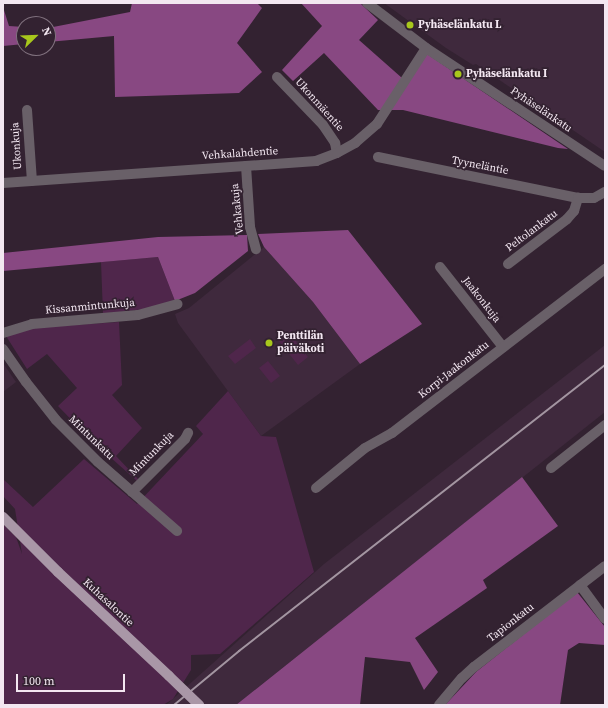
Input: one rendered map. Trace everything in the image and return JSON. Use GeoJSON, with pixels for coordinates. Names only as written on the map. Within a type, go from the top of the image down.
{"type":"FeatureCollection","features":[{"type":"Feature","properties":{"kind":"main road","name":"Kuhasalontie"},"geometry":{"type":"LineString","coordinates":[[3,517],[58,572],[199,705]]}},
{"type":"Feature","properties":{"kind":"street","name":"Pyhäselänkatu"},"geometry":{"type":"LineString","coordinates":[[367,3],[426,48],[605,166]]}},
{"type":"Feature","properties":{"kind":"street","name":"Vehkalahdentie"},"geometry":{"type":"LineString","coordinates":[[3,183],[316,161],[337,153],[355,143],[377,124],[426,48]]}},
{"type":"Feature","properties":{"kind":"street","name":"Ukonmäentie"},"geometry":{"type":"LineString","coordinates":[[276,77],[323,125],[335,143],[337,153]]}},
{"type":"Feature","properties":{"kind":"street","name":"Ukonkuja"},"geometry":{"type":"LineString","coordinates":[[27,110],[32,181]]}},
{"type":"Feature","properties":{"kind":"street","name":"Tyyneläntie"},"geometry":{"type":"LineString","coordinates":[[378,157],[578,198]]}},
{"type":"Feature","properties":{"kind":"street","name":"Vehkakuja"},"geometry":{"type":"LineString","coordinates":[[246,166],[250,227],[256,249]]}},
{"type":"Feature","properties":{"kind":"street"},"geometry":{"type":"LineString","coordinates":[[578,198],[594,198],[605,192]]}},
{"type":"Feature","properties":{"kind":"street","name":"Peltolankatu"},"geometry":{"type":"LineString","coordinates":[[508,264],[567,219],[574,211],[578,198]]}},
{"type":"Feature","properties":{"kind":"street","name":"Jaakonkuja"},"geometry":{"type":"LineString","coordinates":[[440,267],[503,347]]}},
{"type":"Feature","properties":{"kind":"street","name":"Korpi-Jaakonkatu"},"geometry":{"type":"LineString","coordinates":[[316,488],[365,448],[392,433],[605,269]]}},
{"type":"Feature","properties":{"kind":"street","name":"Kissanmintunkuja"},"geometry":{"type":"LineString","coordinates":[[3,333],[32,324],[138,316],[178,304]]}},
{"type":"Feature","properties":{"kind":"street","name":"Mintunkatu"},"geometry":{"type":"LineString","coordinates":[[3,349],[26,382],[56,420],[98,462],[177,531]]}},
{"type":"Feature","properties":{"kind":"street"},"geometry":{"type":"LineString","coordinates":[[551,468],[605,425]]}},
{"type":"Feature","properties":{"kind":"street","name":"Mintunkuja"},"geometry":{"type":"LineString","coordinates":[[132,492],[185,439],[188,433]]}},
{"type":"Feature","properties":{"kind":"street","name":"Tapionkatu"},"geometry":{"type":"LineString","coordinates":[[439,705],[462,678],[474,667],[605,566]]}},
{"type":"Feature","properties":{"kind":"street"},"geometry":{"type":"LineString","coordinates":[[580,585],[605,619]]}},
{"type":"Feature","properties":{"kind":"shaded area"},"geometry":{"type":"Polygon","coordinates":[[[132,3],[257,3],[262,8],[237,43],[262,72],[239,93],[115,97],[114,36],[56,41],[56,26],[130,12],[132,3]]]}},
{"type":"Feature","properties":{"kind":"shaded area"},"geometry":{"type":"Polygon","coordinates":[[[301,3],[360,3],[378,20],[359,40],[402,78],[421,50],[568,149],[558,148],[403,110],[378,110],[324,53],[293,81],[282,70],[322,26],[301,3]]]}},
{"type":"Feature","properties":{"kind":"shaded area"},"geometry":{"type":"Polygon","coordinates":[[[384,3],[605,3],[605,152],[476,64],[473,65],[446,48],[384,3]]]}},
{"type":"Feature","properties":{"kind":"shaded area"},"geometry":{"type":"Polygon","coordinates":[[[3,7],[9,26],[16,26],[16,45],[3,46],[3,7]]]}},
{"type":"Feature","properties":{"kind":"shaded area"},"geometry":{"type":"Polygon","coordinates":[[[348,230],[422,324],[360,364],[313,302],[264,247],[258,234],[348,230]]]}},
{"type":"Feature","properties":{"kind":"shaded area"},"geometry":{"type":"Polygon","coordinates":[[[247,235],[248,251],[195,293],[175,301],[158,257],[3,271],[3,253],[158,237],[247,235]]]}},
{"type":"Feature","properties":{"kind":"shaded area","name":"Penttilän päiväkoti"},"geometry":{"type":"Polygon","coordinates":[[[264,247],[313,302],[360,364],[261,436],[178,323],[175,314],[189,308],[264,247]]]}},
{"type":"Feature","properties":{"kind":"shaded area"},"geometry":{"type":"Polygon","coordinates":[[[158,257],[175,301],[145,309],[103,314],[101,262],[158,257]]]}},
{"type":"Feature","properties":{"kind":"shaded area"},"geometry":{"type":"Polygon","coordinates":[[[119,322],[122,385],[112,395],[142,428],[116,456],[138,479],[137,481],[92,441],[58,406],[77,388],[47,354],[27,369],[6,336],[30,328],[119,322]]]}},
{"type":"Feature","properties":{"kind":"shaded area"},"geometry":{"type":"Polygon","coordinates":[[[291,330],[299,339],[296,342],[308,357],[298,365],[278,340],[291,330]]]}},
{"type":"Feature","properties":{"kind":"shaded area"},"geometry":{"type":"Polygon","coordinates":[[[250,339],[256,348],[235,364],[228,356],[250,339]]]}},
{"type":"Feature","properties":{"kind":"shaded area"},"geometry":{"type":"Polygon","coordinates":[[[605,345],[605,412],[236,705],[166,705],[324,564],[605,345]]]}},
{"type":"Feature","properties":{"kind":"shaded area"},"geometry":{"type":"Polygon","coordinates":[[[268,361],[280,376],[271,383],[259,368],[268,361]]]}},
{"type":"Feature","properties":{"kind":"shaded area"},"geometry":{"type":"Polygon","coordinates":[[[3,363],[16,382],[3,392],[3,363]]]}},
{"type":"Feature","properties":{"kind":"shaded area"},"geometry":{"type":"Polygon","coordinates":[[[228,391],[261,436],[276,437],[314,572],[220,654],[191,655],[191,670],[173,699],[163,705],[3,705],[3,524],[16,537],[22,554],[15,509],[3,496],[3,479],[33,507],[84,459],[137,504],[203,434],[196,426],[228,391]]]}},
{"type":"Feature","properties":{"kind":"shaded area"},"geometry":{"type":"Polygon","coordinates":[[[522,477],[558,526],[483,580],[487,588],[415,638],[438,672],[424,690],[410,662],[365,657],[360,705],[236,705],[522,477]]]}},
{"type":"Feature","properties":{"kind":"shaded area"},"geometry":{"type":"Polygon","coordinates":[[[577,592],[605,627],[605,645],[579,643],[568,650],[560,705],[445,705],[476,672],[577,592]]]}},
{"type":"Feature","properties":{"kind":"railway"},"geometry":{"type":"LineString","coordinates":[[174,705],[239,651],[605,365]]}},
{"type":"Feature","properties":{"kind":"place","name":"Pyhäselänkatu L"},"geometry":{"type":"Point","coordinates":[410,25]}},
{"type":"Feature","properties":{"kind":"place","name":"Pyhäselänkatu I"},"geometry":{"type":"Point","coordinates":[458,74]}},
{"type":"Feature","properties":{"kind":"place","name":"Penttilän päiväkoti"},"geometry":{"type":"Point","coordinates":[269,343]}}]}
